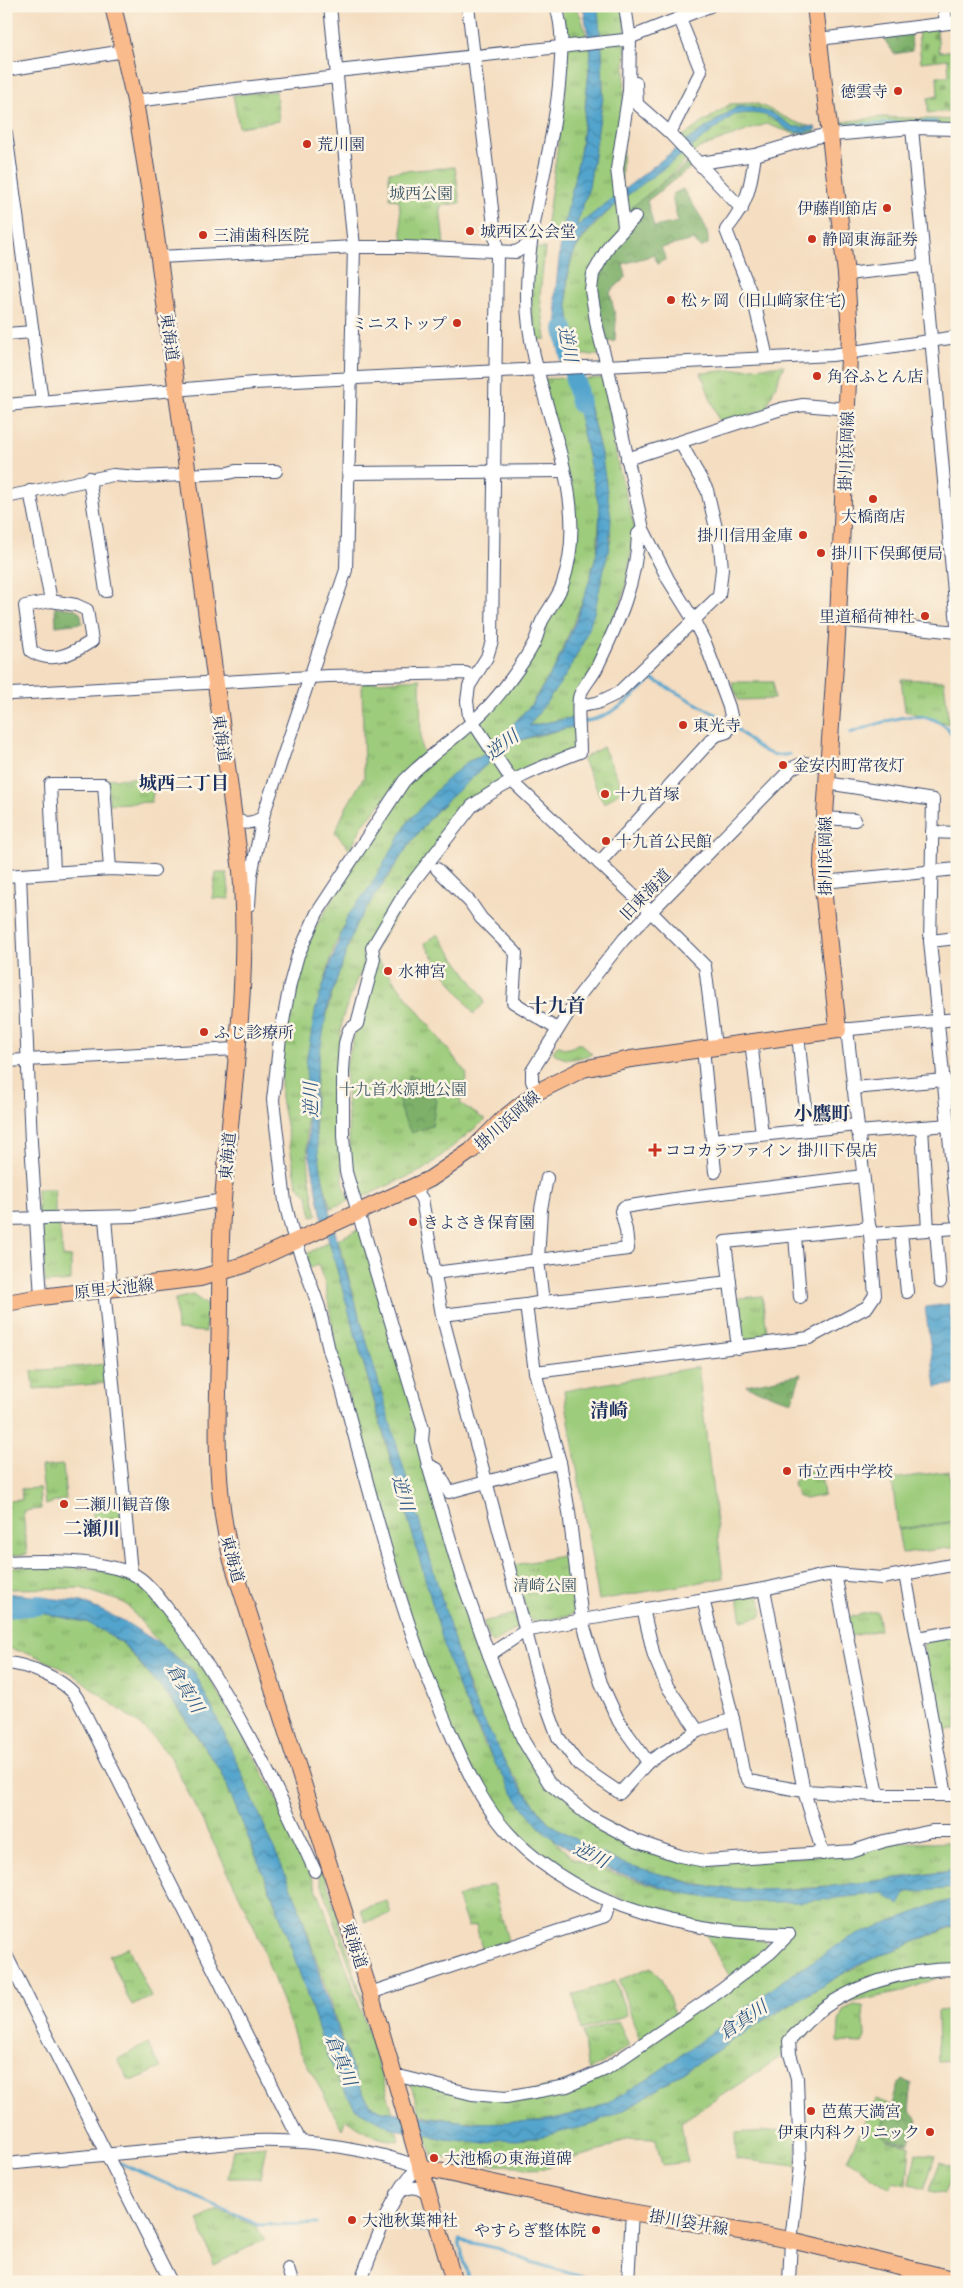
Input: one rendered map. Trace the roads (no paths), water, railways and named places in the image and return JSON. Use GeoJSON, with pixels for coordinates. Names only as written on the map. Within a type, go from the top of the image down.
{"type":"FeatureCollection","features":[{"type":"Feature","properties":{"kind":"main road","name":"東海道"},"geometry":{"type":"LineString","coordinates":[[113,6],[135,102],[178,389],[187,475],[214,683],[241,870],[245,948],[223,1200],[216,1452],[227,1541],[370,1992],[454,2282]]}},
{"type":"Feature","properties":{"kind":"main road","name":"掛川浜岡線"},"geometry":{"type":"LineString","coordinates":[[221,1273],[414,1188],[471,1152],[515,1109],[537,1092],[574,1072],[594,1066],[709,1047],[842,1029],[823,882],[824,818],[838,620],[850,353],[846,274],[815,6]]}},
{"type":"Feature","properties":{"kind":"main road","name":"原里大池線"},"geometry":{"type":"LineString","coordinates":[[6,1303],[108,1288],[200,1278],[221,1273]]}},
{"type":"Feature","properties":{"kind":"main road","name":"掛川袋井線"},"geometry":{"type":"LineString","coordinates":[[418,2160],[632,2212],[791,2240],[957,2280]]}},
{"type":"Feature","properties":{"kind":"street"},"geometry":{"type":"LineString","coordinates":[[245,948],[251,875],[262,818],[346,570],[354,247],[330,6]]}},
{"type":"Feature","properties":{"kind":"street"},"geometry":{"type":"LineString","coordinates":[[468,6],[476,57],[497,251],[492,641],[487,657],[467,692],[467,710],[473,723],[512,781],[650,910],[705,966],[715,1172]]}},
{"type":"Feature","properties":{"kind":"street"},"geometry":{"type":"LineString","coordinates":[[395,2082],[403,2077],[472,2094],[506,2096],[567,2086],[614,2064],[720,1991],[770,1953],[789,1934],[750,1934],[706,1929],[660,1918],[583,1889],[547,1868],[514,1839],[488,1810],[466,1769],[429,1683],[397,1591],[337,1372],[285,1202],[273,1100],[280,1038],[298,956],[317,913],[404,781],[420,764],[473,723],[490,703],[534,643],[543,620],[557,598],[562,583],[572,535],[572,517],[564,470],[537,369],[527,301],[530,244],[558,108],[567,47],[556,6]]}},
{"type":"Feature","properties":{"kind":"street"},"geometry":{"type":"LineString","coordinates":[[624,226],[617,169],[628,91],[628,43],[625,6]]}},
{"type":"Feature","properties":{"kind":"street"},"geometry":{"type":"LineString","coordinates":[[135,102],[476,57],[567,47],[628,43],[682,14],[710,6]]}},
{"type":"Feature","properties":{"kind":"street"},"geometry":{"type":"LineString","coordinates":[[819,39],[952,22],[944,6]]}},
{"type":"Feature","properties":{"kind":"street"},"geometry":{"type":"LineString","coordinates":[[673,136],[701,71],[682,14]]}},
{"type":"Feature","properties":{"kind":"street"},"geometry":{"type":"LineString","coordinates":[[628,43],[634,50],[637,104],[673,136],[742,209]]}},
{"type":"Feature","properties":{"kind":"street"},"geometry":{"type":"LineString","coordinates":[[6,70],[124,51]]}},
{"type":"Feature","properties":{"kind":"street"},"geometry":{"type":"LineString","coordinates":[[696,161],[755,155],[830,135],[912,128],[957,129]]}},
{"type":"Feature","properties":{"kind":"street"},"geometry":{"type":"LineString","coordinates":[[912,128],[931,341],[951,484],[957,625]]}},
{"type":"Feature","properties":{"kind":"street"},"geometry":{"type":"LineString","coordinates":[[7,137],[42,401]]}},
{"type":"Feature","properties":{"kind":"street"},"geometry":{"type":"LineString","coordinates":[[755,155],[750,188],[742,209],[726,230],[754,300],[767,358]]}},
{"type":"Feature","properties":{"kind":"street"},"geometry":{"type":"LineString","coordinates":[[599,863],[711,740],[717,735],[727,732],[730,722],[706,645],[693,619],[668,580],[643,529],[597,327],[591,290],[593,274],[602,255],[624,226],[635,217]]}},
{"type":"Feature","properties":{"kind":"street"},"geometry":{"type":"LineString","coordinates":[[158,257],[354,247],[405,247],[516,252],[530,244]]}},
{"type":"Feature","properties":{"kind":"street"},"geometry":{"type":"LineString","coordinates":[[846,274],[923,266]]}},
{"type":"Feature","properties":{"kind":"street"},"geometry":{"type":"LineString","coordinates":[[6,334],[34,332]]}},
{"type":"Feature","properties":{"kind":"street"},"geometry":{"type":"LineString","coordinates":[[6,405],[178,389],[351,378],[850,353],[957,337]]}},
{"type":"Feature","properties":{"kind":"street"},"geometry":{"type":"LineString","coordinates":[[627,459],[781,409],[803,405],[848,409]]}},
{"type":"Feature","properties":{"kind":"street"},"geometry":{"type":"LineString","coordinates":[[580,710],[618,693],[719,596],[722,569],[720,545],[707,490],[680,442]]}},
{"type":"Feature","properties":{"kind":"street"},"geometry":{"type":"LineString","coordinates":[[6,497],[113,474],[138,477],[236,470],[276,471]]}},
{"type":"Feature","properties":{"kind":"street"},"geometry":{"type":"LineString","coordinates":[[349,472],[564,470]]}},
{"type":"Feature","properties":{"kind":"street"},"geometry":{"type":"LineString","coordinates":[[89,478],[106,592]]}},
{"type":"Feature","properties":{"kind":"street"},"geometry":{"type":"LineString","coordinates":[[30,491],[51,601]]}},
{"type":"Feature","properties":{"kind":"street"},"geometry":{"type":"LineString","coordinates":[[643,529],[638,534],[636,559],[619,620],[597,668],[579,697],[580,752],[540,767],[512,781],[484,797],[464,815],[406,891],[372,948],[374,959],[357,1024],[349,1030],[347,1037],[343,1070],[343,1136],[346,1172],[356,1214],[423,1429],[422,1440],[428,1465],[462,1580],[523,1740],[549,1783],[589,1816],[636,1841],[680,1856],[705,1860],[854,1851],[884,1840],[932,1831],[957,1831]]}},
{"type":"Feature","properties":{"kind":"street"},"geometry":{"type":"LineString","coordinates":[[51,601],[76,605],[87,610],[92,641],[70,655],[40,657],[31,651],[25,606],[51,601]]}},
{"type":"Feature","properties":{"kind":"street"},"geometry":{"type":"LineString","coordinates":[[838,620],[957,632]]}},
{"type":"Feature","properties":{"kind":"street"},"geometry":{"type":"LineString","coordinates":[[11,694],[309,679],[465,674],[474,678]]}},
{"type":"Feature","properties":{"kind":"street","name":"旧東海道"},"geometry":{"type":"LineString","coordinates":[[537,1092],[532,1081],[532,1070],[557,1029],[600,968],[650,910],[792,768],[803,763],[828,764]]}},
{"type":"Feature","properties":{"kind":"street"},"geometry":{"type":"LineString","coordinates":[[54,872],[50,784],[104,784],[110,869]]}},
{"type":"Feature","properties":{"kind":"street"},"geometry":{"type":"LineString","coordinates":[[826,784],[933,800],[930,940],[957,1218]]}},
{"type":"Feature","properties":{"kind":"street"},"geometry":{"type":"LineString","coordinates":[[233,820],[244,823],[257,822],[262,818]]}},
{"type":"Feature","properties":{"kind":"street"},"geometry":{"type":"LineString","coordinates":[[824,818],[855,820]]}},
{"type":"Feature","properties":{"kind":"street"},"geometry":{"type":"LineString","coordinates":[[932,832],[957,833]]}},
{"type":"Feature","properties":{"kind":"street"},"geometry":{"type":"LineString","coordinates":[[823,882],[957,868]]}},
{"type":"Feature","properties":{"kind":"street"},"geometry":{"type":"LineString","coordinates":[[6,876],[110,869],[154,871]]}},
{"type":"Feature","properties":{"kind":"street"},"geometry":{"type":"LineString","coordinates":[[437,869],[470,902],[481,918],[516,954],[513,1002],[557,1029]]}},
{"type":"Feature","properties":{"kind":"street"},"geometry":{"type":"LineString","coordinates":[[20,876],[31,1142],[41,1297]]}},
{"type":"Feature","properties":{"kind":"street"},"geometry":{"type":"LineString","coordinates":[[930,940],[957,938]]}},
{"type":"Feature","properties":{"kind":"street"},"geometry":{"type":"LineString","coordinates":[[535,1372],[809,1338],[867,1307],[875,1295],[870,1231],[853,1088],[842,1029],[957,1019]]}},
{"type":"Feature","properties":{"kind":"street"},"geometry":{"type":"LineString","coordinates":[[798,1035],[808,1130]]}},
{"type":"Feature","properties":{"kind":"street"},"geometry":{"type":"LineString","coordinates":[[751,1041],[762,1134]]}},
{"type":"Feature","properties":{"kind":"street"},"geometry":{"type":"LineString","coordinates":[[6,1061],[236,1049]]}},
{"type":"Feature","properties":{"kind":"street"},"geometry":{"type":"LineString","coordinates":[[853,1088],[944,1080]]}},
{"type":"Feature","properties":{"kind":"street"},"geometry":{"type":"LineString","coordinates":[[712,1140],[808,1130],[949,1125]]}},
{"type":"Feature","properties":{"kind":"street"},"geometry":{"type":"LineString","coordinates":[[922,1127],[932,1230],[940,1282]]}},
{"type":"Feature","properties":{"kind":"street"},"geometry":{"type":"LineString","coordinates":[[434,1273],[628,1249],[621,1211],[624,1207],[681,1198],[863,1176]]}},
{"type":"Feature","properties":{"kind":"street"},"geometry":{"type":"LineString","coordinates":[[543,1302],[538,1260],[541,1209],[547,1178]]}},
{"type":"Feature","properties":{"kind":"street"},"geometry":{"type":"LineString","coordinates":[[414,1188],[422,1198],[442,1315],[485,1481],[543,1696],[558,1737],[579,1765],[620,1793],[648,1762],[698,1731],[733,1719]]}},
{"type":"Feature","properties":{"kind":"street"},"geometry":{"type":"LineString","coordinates":[[6,1219],[135,1216],[223,1200]]}},
{"type":"Feature","properties":{"kind":"street"},"geometry":{"type":"LineString","coordinates":[[105,1218],[110,1277],[105,1299],[131,1573]]}},
{"type":"Feature","properties":{"kind":"street"},"geometry":{"type":"LineString","coordinates":[[738,1348],[726,1242],[870,1231],[901,1232],[957,1228]]}},
{"type":"Feature","properties":{"kind":"street"},"geometry":{"type":"LineString","coordinates":[[901,1232],[908,1292]]}},
{"type":"Feature","properties":{"kind":"street"},"geometry":{"type":"LineString","coordinates":[[795,1236],[800,1297]]}},
{"type":"Feature","properties":{"kind":"street"},"geometry":{"type":"LineString","coordinates":[[442,1315],[730,1282]]}},
{"type":"Feature","properties":{"kind":"street"},"geometry":{"type":"LineString","coordinates":[[526,1305],[535,1372],[560,1462],[569,1512],[582,1620],[601,1683],[618,1722],[648,1762]]}},
{"type":"Feature","properties":{"kind":"street"},"geometry":{"type":"LineString","coordinates":[[428,1465],[437,1468],[449,1492],[560,1462]]}},
{"type":"Feature","properties":{"kind":"street"},"geometry":{"type":"LineString","coordinates":[[6,1562],[34,1560],[89,1564],[131,1573],[156,1595],[205,1662],[233,1708],[293,1822],[316,1871]]}},
{"type":"Feature","properties":{"kind":"street"},"geometry":{"type":"LineString","coordinates":[[489,1655],[526,1631],[582,1620],[764,1589],[821,1576],[835,1574],[882,1578],[957,1564]]}},
{"type":"Feature","properties":{"kind":"street"},"geometry":{"type":"LineString","coordinates":[[835,1574],[878,1795]]}},
{"type":"Feature","properties":{"kind":"street"},"geometry":{"type":"LineString","coordinates":[[702,1599],[733,1719],[743,1771],[749,1782],[804,1791],[878,1795],[951,1795],[905,1574]]}},
{"type":"Feature","properties":{"kind":"street"},"geometry":{"type":"LineString","coordinates":[[764,1589],[804,1791],[823,1854]]}},
{"type":"Feature","properties":{"kind":"street"},"geometry":{"type":"LineString","coordinates":[[643,1609],[654,1656],[667,1686],[698,1731]]}},
{"type":"Feature","properties":{"kind":"street"},"geometry":{"type":"LineString","coordinates":[[918,1638],[957,1631]]}},
{"type":"Feature","properties":{"kind":"street"},"geometry":{"type":"LineString","coordinates":[[6,1663],[14,1663],[52,1677],[72,1690],[77,1698],[300,2141]]}},
{"type":"Feature","properties":{"kind":"street"},"geometry":{"type":"LineString","coordinates":[[370,1992],[604,1916],[610,1900]]}},
{"type":"Feature","properties":{"kind":"street"},"geometry":{"type":"LineString","coordinates":[[6,1955],[172,2282]]}},
{"type":"Feature","properties":{"kind":"street"},"geometry":{"type":"LineString","coordinates":[[789,2282],[791,2240],[800,2165],[797,2078],[790,2054],[789,2041],[811,2018],[834,2002],[869,1984],[909,1974],[957,1969]]}},
{"type":"Feature","properties":{"kind":"street"},"geometry":{"type":"LineString","coordinates":[[6,2164],[252,2141],[300,2141],[345,2146],[418,2160],[397,2194],[360,2282]]}},
{"type":"Feature","properties":{"kind":"street"},"geometry":{"type":"LineString","coordinates":[[397,2194],[406,2188],[415,2188],[426,2192],[430,2198]]}},
{"type":"Feature","properties":{"kind":"street"},"geometry":{"type":"LineString","coordinates":[[628,2282],[632,2212]]}},
{"type":"Feature","properties":{"kind":"street"},"geometry":{"type":"LineString","coordinates":[[288,2269],[292,2282]]}},
{"type":"Feature","properties":{"kind":"water"},"geometry":{"type":"Polygon","coordinates":[[[583,6],[597,6],[602,51],[603,97],[589,187],[576,227],[686,141],[737,107],[749,107],[772,113],[794,127],[815,127],[816,130],[796,132],[763,115],[745,113],[734,115],[603,215],[582,238],[570,263],[567,302],[577,355],[562,356],[555,297],[561,240],[581,148],[591,52],[583,6]]]}},
{"type":"Feature","properties":{"kind":"water"},"geometry":{"type":"Polygon","coordinates":[[[582,377],[602,458],[611,518],[609,548],[594,613],[582,645],[564,678],[529,726],[576,717],[576,726],[521,740],[499,753],[437,810],[410,843],[356,924],[328,1004],[314,1088],[314,1122],[324,1186],[337,1240],[469,1692],[513,1777],[548,1822],[589,1848],[619,1862],[700,1886],[753,1890],[809,1889],[957,1871],[957,1888],[906,1892],[899,1905],[884,1893],[799,1902],[743,1902],[689,1895],[601,1867],[555,1840],[539,1827],[517,1799],[496,1765],[462,1695],[448,1659],[322,1217],[309,1151],[306,1063],[316,1007],[347,917],[371,885],[408,822],[444,782],[467,762],[485,754],[532,704],[557,664],[577,618],[599,543],[600,511],[579,415],[566,378],[582,377]]]}},
{"type":"Feature","properties":{"kind":"water"},"geometry":{"type":"Polygon","coordinates":[[[949,1304],[957,1362],[957,1384],[936,1387],[925,1307],[949,1304]]]}},
{"type":"Feature","properties":{"kind":"water"},"geometry":{"type":"Polygon","coordinates":[[[6,1593],[82,1602],[122,1620],[160,1644],[195,1673],[228,1742],[298,1904],[324,1990],[354,2075],[369,2104],[381,2111],[475,2123],[544,2121],[594,2109],[620,2096],[659,2071],[782,1981],[849,1938],[934,1905],[957,1899],[957,1924],[855,1966],[759,2023],[630,2107],[594,2124],[544,2136],[517,2140],[501,2139],[485,2143],[446,2139],[394,2129],[355,2108],[340,2083],[326,2051],[279,1912],[221,1771],[179,1709],[123,1643],[87,1622],[6,1606],[6,1593]]]}},
{"type":"Feature","properties":{"kind":"waterway"},"geometry":{"type":"LineString","coordinates":[[922,122],[936,122]]}},
{"type":"Feature","properties":{"kind":"waterway"},"geometry":{"type":"LineString","coordinates":[[844,125],[899,123]]}},
{"type":"Feature","properties":{"kind":"waterway","name":"逆川"},"geometry":{"type":"LineString","coordinates":[[564,329],[580,403]]}},
{"type":"Feature","properties":{"kind":"waterway"},"geometry":{"type":"LineString","coordinates":[[582,722],[593,720],[612,712],[629,700],[652,679],[726,720]]}},
{"type":"Feature","properties":{"kind":"waterway"},"geometry":{"type":"LineString","coordinates":[[850,733],[900,718],[926,717],[938,721],[948,729],[957,743]]}},
{"type":"Feature","properties":{"kind":"waterway"},"geometry":{"type":"LineString","coordinates":[[733,725],[766,752],[781,755],[789,754]]}},
{"type":"Feature","properties":{"kind":"waterway","name":"倉真川"},"geometry":{"type":"LineString","coordinates":[[6,1608],[39,1605]]}},
{"type":"Feature","properties":{"kind":"waterway"},"geometry":{"type":"LineString","coordinates":[[120,2163],[258,2225],[317,2224]]}},
{"type":"Feature","properties":{"kind":"waterway"},"geometry":{"type":"LineString","coordinates":[[391,2228],[430,2231]]}},
{"type":"Feature","properties":{"kind":"waterway"},"geometry":{"type":"LineString","coordinates":[[469,2282],[459,2240],[500,2249],[531,2262],[600,2282]]}},
{"type":"Feature","properties":{"kind":"place","name":"徳雲寺"},"geometry":{"type":"Point","coordinates":[898,91]}},
{"type":"Feature","properties":{"kind":"place","name":"荒川園"},"geometry":{"type":"Point","coordinates":[307,144]}},
{"type":"Feature","properties":{"kind":"place","name":"伊藤削節店"},"geometry":{"type":"Point","coordinates":[887,208]}},
{"type":"Feature","properties":{"kind":"place","name":"城西区公会堂"},"geometry":{"type":"Point","coordinates":[470,231]}},
{"type":"Feature","properties":{"kind":"place","name":"三浦歯科医院"},"geometry":{"type":"Point","coordinates":[203,235]}},
{"type":"Feature","properties":{"kind":"place","name":"静岡東海証券"},"geometry":{"type":"Point","coordinates":[812,239]}},
{"type":"Feature","properties":{"kind":"place","name":"松ヶ岡（旧山﨑家住宅)"},"geometry":{"type":"Point","coordinates":[671,300]}},
{"type":"Feature","properties":{"kind":"place","name":"ミニストップ"},"geometry":{"type":"Point","coordinates":[457,323]}},
{"type":"Feature","properties":{"kind":"place","name":"角谷ふとん店"},"geometry":{"type":"Point","coordinates":[817,376]}},
{"type":"Feature","properties":{"kind":"place","name":"大橋商店"},"geometry":{"type":"Point","coordinates":[873,499]}},
{"type":"Feature","properties":{"kind":"place","name":"掛川信用金庫"},"geometry":{"type":"Point","coordinates":[803,535]}},
{"type":"Feature","properties":{"kind":"place","name":"掛川下俣郵便局"},"geometry":{"type":"Point","coordinates":[821,553]}},
{"type":"Feature","properties":{"kind":"place","name":"里道稲荷神社"},"geometry":{"type":"Point","coordinates":[925,616]}},
{"type":"Feature","properties":{"kind":"place","name":"東光寺"},"geometry":{"type":"Point","coordinates":[683,725]}},
{"type":"Feature","properties":{"kind":"place","name":"金安内町常夜灯"},"geometry":{"type":"Point","coordinates":[783,765]}},
{"type":"Feature","properties":{"kind":"place","name":"十九首塚"},"geometry":{"type":"Point","coordinates":[605,794]}},
{"type":"Feature","properties":{"kind":"place","name":"十九首公民館"},"geometry":{"type":"Point","coordinates":[606,841]}},
{"type":"Feature","properties":{"kind":"place","name":"水神宮"},"geometry":{"type":"Point","coordinates":[388,971]}},
{"type":"Feature","properties":{"kind":"place","name":"ふじ診療所"},"geometry":{"type":"Point","coordinates":[204,1032]}},
{"type":"Feature","properties":{"kind":"place","name":"ココカラファイン 掛川下俣店"},"geometry":{"type":"Point","coordinates":[655,1150]}},
{"type":"Feature","properties":{"kind":"place","name":"きよさき保育園"},"geometry":{"type":"Point","coordinates":[413,1222]}},
{"type":"Feature","properties":{"kind":"place","name":"市立西中学校"},"geometry":{"type":"Point","coordinates":[787,1471]}},
{"type":"Feature","properties":{"kind":"place","name":"二瀬川観音像"},"geometry":{"type":"Point","coordinates":[64,1504]}},
{"type":"Feature","properties":{"kind":"place","name":"芭蕉天満宮"},"geometry":{"type":"Point","coordinates":[811,2111]}},
{"type":"Feature","properties":{"kind":"place","name":"伊東内科クリニック"},"geometry":{"type":"Point","coordinates":[930,2132]}},
{"type":"Feature","properties":{"kind":"place","name":"大池橋の東海道碑"},"geometry":{"type":"Point","coordinates":[434,2158]}},
{"type":"Feature","properties":{"kind":"place","name":"大池秋葉神社"},"geometry":{"type":"Point","coordinates":[352,2220]}},
{"type":"Feature","properties":{"kind":"place","name":"やすらぎ整体院"},"geometry":{"type":"Point","coordinates":[596,2230]}},
{"type":"Feature","properties":{"kind":"district","name":"城西二丁目"},"geometry":{"type":"Point","coordinates":[184,783]}},
{"type":"Feature","properties":{"kind":"district","name":"十九首"},"geometry":{"type":"Point","coordinates":[557,1005]}},
{"type":"Feature","properties":{"kind":"district","name":"小鷹町"},"geometry":{"type":"Point","coordinates":[822,1113]}},
{"type":"Feature","properties":{"kind":"district","name":"清崎"},"geometry":{"type":"Point","coordinates":[609,1410]}},
{"type":"Feature","properties":{"kind":"district","name":"二瀬川"},"geometry":{"type":"Point","coordinates":[92,1528]}},
{"type":"Feature","properties":{"kind":"park label","name":"城西公園"},"geometry":{"type":"Point","coordinates":[421,193]}},
{"type":"Feature","properties":{"kind":"park label","name":"十九首水源地公園"},"geometry":{"type":"Point","coordinates":[403,1089]}},
{"type":"Feature","properties":{"kind":"park label","name":"清崎公園"},"geometry":{"type":"Point","coordinates":[545,1585]}}]}
